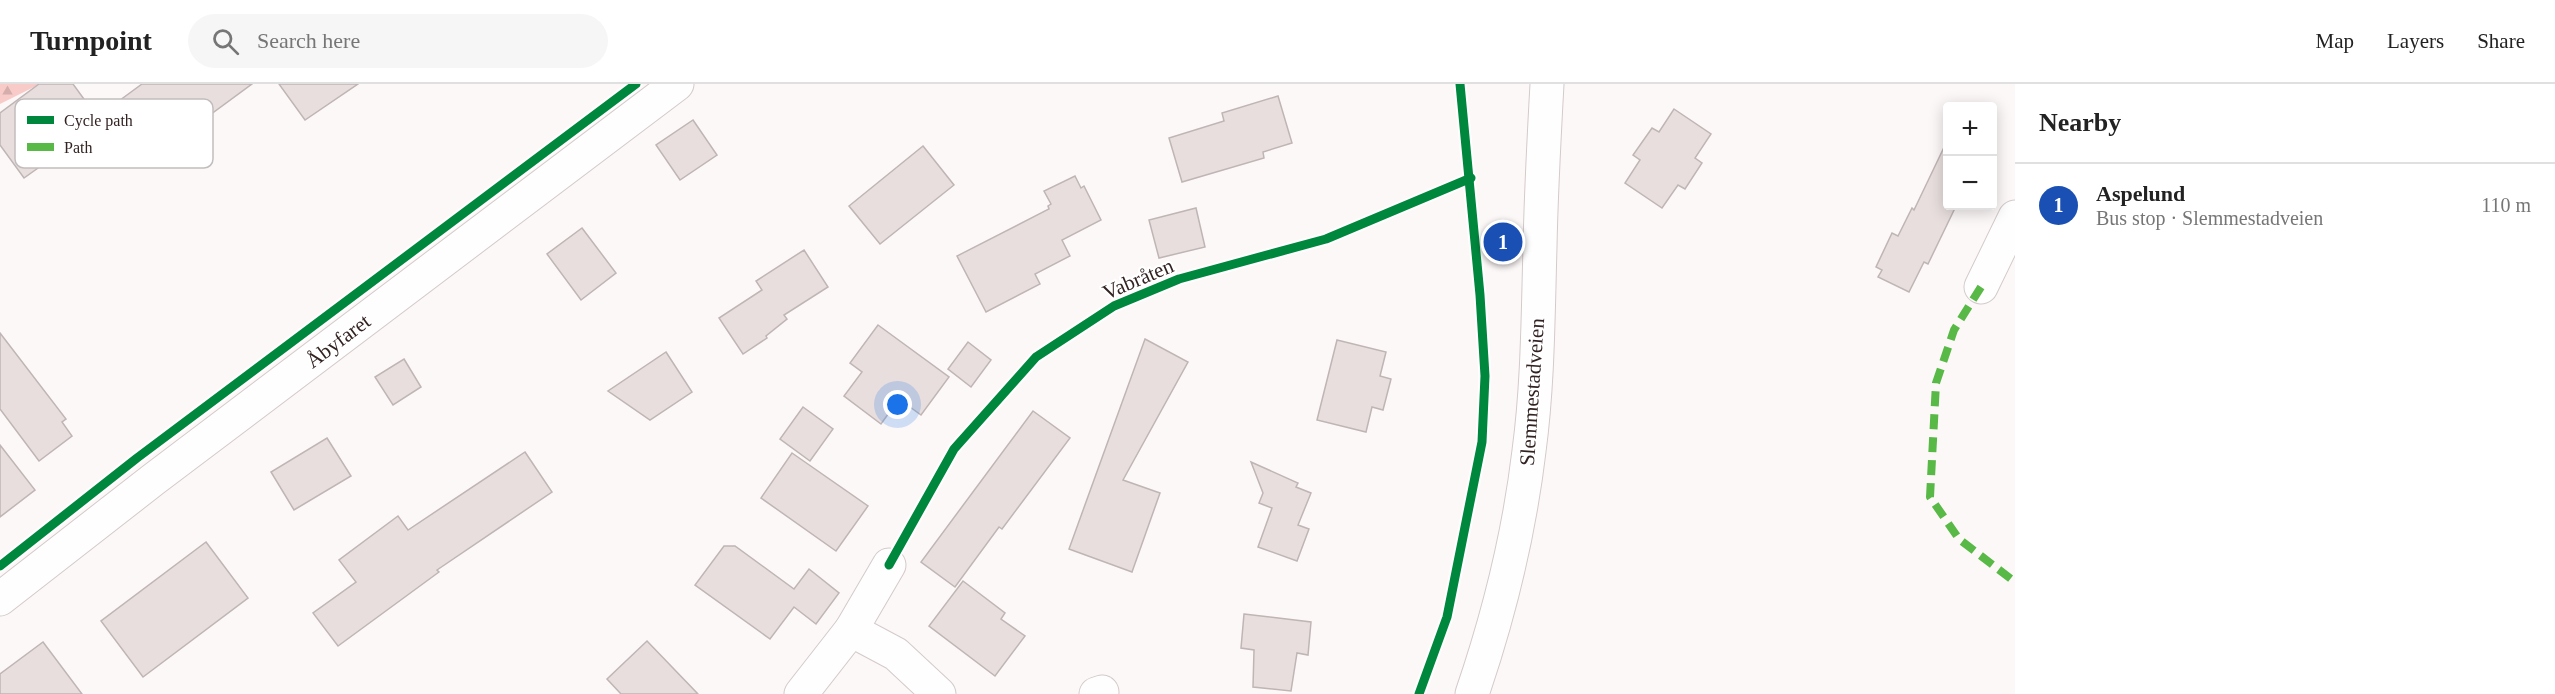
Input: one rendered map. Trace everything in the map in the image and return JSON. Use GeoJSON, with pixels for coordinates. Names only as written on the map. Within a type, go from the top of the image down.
{"type":"FeatureCollection","features":[{"type":"Feature","properties":{"kind":"street","name":"Åbyfaret"},"geometry":{"type":"LineString","coordinates":[[0,599],[154,479],[677,84]]}},
{"type":"Feature","properties":{"kind":"street","name":"Slemmestadveien"},"geometry":{"type":"LineString","coordinates":[[1472,694],[1493,631],[1507,576],[1529,451],[1537,363],[1541,180],[1547,84]]}},
{"type":"Feature","properties":{"kind":"street"},"geometry":{"type":"LineString","coordinates":[[1981,287],[2015,217]]}},
{"type":"Feature","properties":{"kind":"street"},"geometry":{"type":"LineString","coordinates":[[801,694],[851,630],[889,565]]}},
{"type":"Feature","properties":{"kind":"street"},"geometry":{"type":"LineString","coordinates":[[851,630],[896,654],[939,694]]}},
{"type":"Feature","properties":{"kind":"green space"},"geometry":{"type":"Polygon","coordinates":[[[0,84],[40,84],[0,104],[0,84]]]}},
{"type":"Feature","properties":{"kind":"building"},"geometry":{"type":"Polygon","coordinates":[[[39,84],[73,84],[84,99],[19,99],[39,84]]]}},
{"type":"Feature","properties":{"kind":"building"},"geometry":{"type":"Polygon","coordinates":[[[142,84],[252,84],[213,113],[213,99],[122,99],[142,84]]]}},
{"type":"Feature","properties":{"kind":"building"},"geometry":{"type":"Polygon","coordinates":[[[279,84],[358,84],[305,120],[279,84]]]}},
{"type":"Feature","properties":{"kind":"building"},"geometry":{"type":"Polygon","coordinates":[[[1278,96],[1292,143],[1263,152],[1264,158],[1182,182],[1169,138],[1224,121],[1222,113],[1278,96]]]}},
{"type":"Feature","properties":{"kind":"building"},"geometry":{"type":"Polygon","coordinates":[[[15,102],[15,166],[0,145],[0,113],[15,102]]]}},
{"type":"Feature","properties":{"kind":"building"},"geometry":{"type":"Polygon","coordinates":[[[1674,109],[1711,134],[1695,158],[1702,163],[1685,189],[1678,185],[1662,208],[1625,183],[1640,160],[1633,155],[1652,128],[1659,132],[1674,109]]]}},
{"type":"Feature","properties":{"kind":"building"},"geometry":{"type":"Polygon","coordinates":[[[693,120],[717,155],[680,180],[656,145],[693,120]]]}},
{"type":"Feature","properties":{"kind":"building"},"geometry":{"type":"Polygon","coordinates":[[[923,146],[954,185],[880,244],[849,206],[923,146]]]}},
{"type":"Feature","properties":{"kind":"building"},"geometry":{"type":"Polygon","coordinates":[[[1943,149],[1943,210],[1954,210],[1928,264],[1924,262],[1909,292],[1878,277],[1882,270],[1876,267],[1892,233],[1898,236],[1912,208],[1914,210],[1943,149]]]}},
{"type":"Feature","properties":{"kind":"building"},"geometry":{"type":"Polygon","coordinates":[[[17,168],[38,168],[24,178],[17,168]]]}},
{"type":"Feature","properties":{"kind":"building"},"geometry":{"type":"Polygon","coordinates":[[[1075,176],[1081,188],[1084,186],[1101,220],[1062,240],[1070,256],[1035,274],[1040,284],[986,312],[957,256],[1049,209],[1048,206],[1051,204],[1044,191],[1075,176]]]}},
{"type":"Feature","properties":{"kind":"building"},"geometry":{"type":"Polygon","coordinates":[[[1196,208],[1205,247],[1159,258],[1149,220],[1196,208]]]}},
{"type":"Feature","properties":{"kind":"building"},"geometry":{"type":"Polygon","coordinates":[[[582,228],[616,273],[581,300],[547,254],[582,228]]]}},
{"type":"Feature","properties":{"kind":"building"},"geometry":{"type":"Polygon","coordinates":[[[804,250],[828,287],[784,315],[787,319],[766,336],[767,338],[743,354],[719,318],[762,290],[756,281],[804,250]]]}},
{"type":"Feature","properties":{"kind":"building"},"geometry":{"type":"Polygon","coordinates":[[[878,325],[949,377],[921,415],[899,399],[881,424],[844,396],[862,372],[850,363],[878,325]]]}},
{"type":"Feature","properties":{"kind":"building"},"geometry":{"type":"Polygon","coordinates":[[[0,333],[66,419],[62,422],[72,436],[39,461],[0,409],[0,333]]]}},
{"type":"Feature","properties":{"kind":"building"},"geometry":{"type":"Polygon","coordinates":[[[1145,339],[1188,362],[1123,480],[1160,493],[1132,572],[1069,549],[1145,339]]]}},
{"type":"Feature","properties":{"kind":"building"},"geometry":{"type":"Polygon","coordinates":[[[1337,340],[1386,352],[1380,376],[1391,379],[1383,410],[1372,407],[1366,432],[1317,420],[1337,340]]]}},
{"type":"Feature","properties":{"kind":"building"},"geometry":{"type":"Polygon","coordinates":[[[968,342],[991,360],[971,387],[948,369],[968,342]]]}},
{"type":"Feature","properties":{"kind":"building"},"geometry":{"type":"Polygon","coordinates":[[[666,352],[692,392],[650,420],[608,391],[666,352]]]}},
{"type":"Feature","properties":{"kind":"building"},"geometry":{"type":"Polygon","coordinates":[[[404,359],[421,387],[393,405],[375,377],[404,359]]]}},
{"type":"Feature","properties":{"kind":"building"},"geometry":{"type":"Polygon","coordinates":[[[803,407],[833,429],[810,461],[780,439],[803,407]]]}},
{"type":"Feature","properties":{"kind":"building"},"geometry":{"type":"Polygon","coordinates":[[[1033,411],[1070,438],[1002,529],[999,527],[955,587],[921,562],[1033,411]]]}},
{"type":"Feature","properties":{"kind":"building"},"geometry":{"type":"Polygon","coordinates":[[[327,438],[351,476],[294,510],[271,472],[327,438]]]}},
{"type":"Feature","properties":{"kind":"building"},"geometry":{"type":"Polygon","coordinates":[[[0,445],[35,490],[0,517],[0,445]]]}},
{"type":"Feature","properties":{"kind":"building"},"geometry":{"type":"Polygon","coordinates":[[[525,452],[552,492],[437,570],[439,572],[338,646],[313,613],[356,582],[339,560],[398,516],[408,530],[525,452]]]}},
{"type":"Feature","properties":{"kind":"building"},"geometry":{"type":"Polygon","coordinates":[[[792,453],[868,506],[836,551],[761,498],[792,453]]]}},
{"type":"Feature","properties":{"kind":"building"},"geometry":{"type":"Polygon","coordinates":[[[1251,462],[1298,483],[1296,487],[1311,493],[1298,525],[1309,529],[1297,561],[1258,547],[1272,508],[1259,503],[1263,493],[1251,462]]]}},
{"type":"Feature","properties":{"kind":"building"},"geometry":{"type":"Polygon","coordinates":[[[206,542],[248,598],[143,677],[101,621],[206,542]]]}},
{"type":"Feature","properties":{"kind":"building"},"geometry":{"type":"Polygon","coordinates":[[[724,546],[735,546],[794,589],[809,569],[839,593],[816,624],[794,607],[770,639],[695,585],[724,546]]]}},
{"type":"Feature","properties":{"kind":"building"},"geometry":{"type":"Polygon","coordinates":[[[963,581],[1005,613],[1001,619],[1025,636],[995,676],[929,626],[963,581]]]}},
{"type":"Feature","properties":{"kind":"building"},"geometry":{"type":"Polygon","coordinates":[[[1244,614],[1311,622],[1308,655],[1297,653],[1291,691],[1253,687],[1254,650],[1241,648],[1244,614]]]}},
{"type":"Feature","properties":{"kind":"building"},"geometry":{"type":"Polygon","coordinates":[[[647,641],[698,694],[621,694],[607,679],[647,641]]]}},
{"type":"Feature","properties":{"kind":"building"},"geometry":{"type":"Polygon","coordinates":[[[43,642],[82,694],[0,694],[0,674],[43,642]]]}},
{"type":"Feature","properties":{"kind":"marked path"},"geometry":{"type":"LineString","coordinates":[[1981,287],[1954,330],[1936,383],[1930,497],[1959,539],[2015,582]]}},
{"type":"Feature","properties":{"kind":"cycle path"},"geometry":{"type":"LineString","coordinates":[[0,566],[137,458],[636,84]]}},
{"type":"Feature","properties":{"kind":"cycle path"},"geometry":{"type":"LineString","coordinates":[[1419,694],[1447,617],[1482,442],[1485,376],[1480,295],[1460,84]]}},
{"type":"Feature","properties":{"kind":"cycle path","name":"Vabråten"},"geometry":{"type":"LineString","coordinates":[[889,565],[954,449],[1036,357],[1114,306],[1179,279],[1326,239],[1471,178]]}},
{"type":"Feature","properties":{"kind":"place","name":"Aspelund"},"geometry":{"type":"Point","coordinates":[1503,242]}}]}
